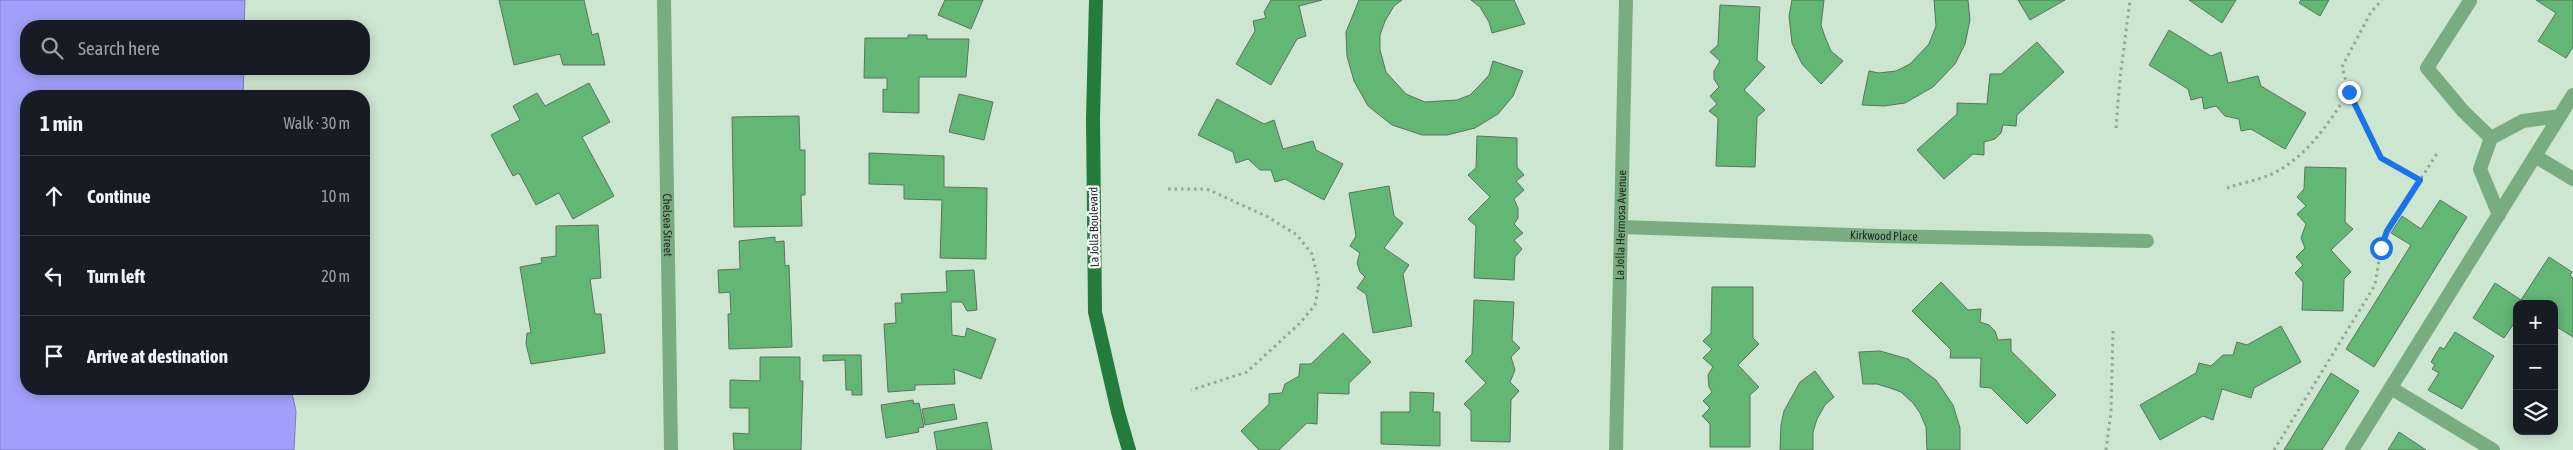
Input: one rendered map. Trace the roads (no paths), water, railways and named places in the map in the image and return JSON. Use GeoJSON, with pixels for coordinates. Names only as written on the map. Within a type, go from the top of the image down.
{"type":"FeatureCollection","features":[{"type":"Feature","properties":{"kind":"main road","name":"La Jolla Boulevard"},"geometry":{"type":"LineString","coordinates":[[1096,0],[1093,118],[1095,312],[1118,412],[1129,450]]}},
{"type":"Feature","properties":{"kind":"street","name":"Chelsea Street"},"geometry":{"type":"LineString","coordinates":[[664,0],[671,450]]}},
{"type":"Feature","properties":{"kind":"street","name":"La Jolla Hermosa Avenue"},"geometry":{"type":"LineString","coordinates":[[1616,450],[1626,0]]}},
{"type":"Feature","properties":{"kind":"street"},"geometry":{"type":"LineString","coordinates":[[2470,1],[2427,68],[2462,111],[2491,138]]}},
{"type":"Feature","properties":{"kind":"street"},"geometry":{"type":"LineString","coordinates":[[2352,450],[2573,95]]}},
{"type":"Feature","properties":{"kind":"street"},"geometry":{"type":"LineString","coordinates":[[2499,215],[2480,169],[2491,138],[2523,121],[2560,116]]}},
{"type":"Feature","properties":{"kind":"street"},"geometry":{"type":"LineString","coordinates":[[2535,156],[2573,179]]}},
{"type":"Feature","properties":{"kind":"street","name":"Kirkwood Place"},"geometry":{"type":"LineString","coordinates":[[1622,227],[1880,236],[2147,241]]}},
{"type":"Feature","properties":{"kind":"street"},"geometry":{"type":"LineString","coordinates":[[2391,388],[2493,450]]}},
{"type":"Feature","properties":{"kind":"water"},"geometry":{"type":"Polygon","coordinates":[[[0,0],[245,0],[244,20],[20,20],[20,75],[244,75],[243,90],[20,90],[20,395],[292,395],[296,411],[294,450],[0,450],[0,0]]]}}]}
